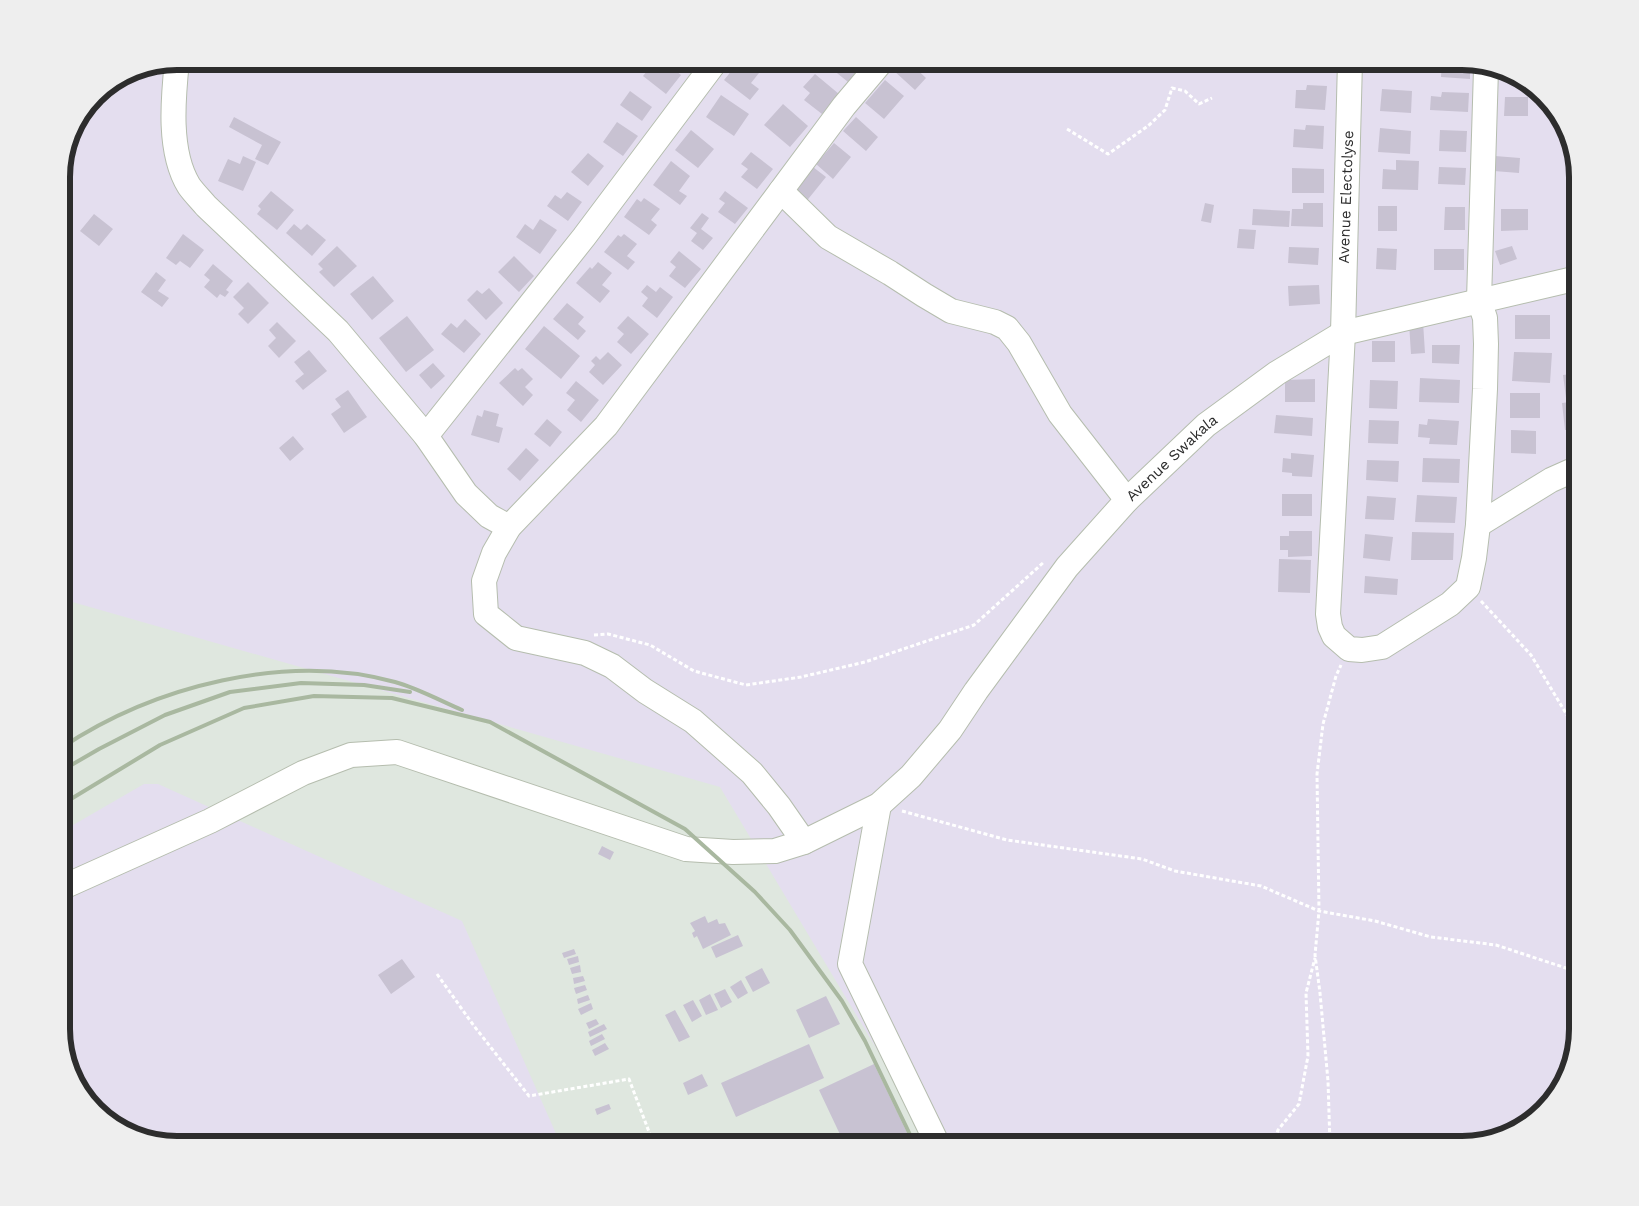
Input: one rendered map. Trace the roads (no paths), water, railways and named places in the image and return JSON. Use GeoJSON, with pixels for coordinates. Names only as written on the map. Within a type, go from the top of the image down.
{"type":"FeatureCollection","features":[{"type":"Feature","properties":{"kind":"street"},"geometry":{"type":"LineString","coordinates":[[176,70],[173,98],[178,161],[189,185],[206,206],[338,331],[426,436],[466,494],[488,516],[509,527]]}},
{"type":"Feature","properties":{"kind":"street"},"geometry":{"type":"LineString","coordinates":[[426,436],[584,237],[709,70]]}},
{"type":"Feature","properties":{"kind":"street"},"geometry":{"type":"LineString","coordinates":[[804,842],[779,806],[752,773],[693,721],[645,691],[612,666],[584,653],[516,638],[486,614],[484,581],[494,552],[509,527],[606,426],[844,106],[874,70]]}},
{"type":"Feature","properties":{"kind":"street","name":"Avenue Electolyse"},"geometry":{"type":"LineString","coordinates":[[1350,70],[1343,333],[1328,614],[1334,636],[1349,649],[1362,650],[1382,647],[1450,604],[1468,587],[1478,524]]}},
{"type":"Feature","properties":{"kind":"street"},"geometry":{"type":"LineString","coordinates":[[1478,524],[1486,344],[1485,318],[1479,300],[1486,73]]}},
{"type":"Feature","properties":{"kind":"street"},"geometry":{"type":"LineString","coordinates":[[781,191],[828,237],[890,273],[924,296],[952,311],[995,322],[1007,328],[1019,343],[1060,414],[1128,500]]}},
{"type":"Feature","properties":{"kind":"street","name":"Avenue Swakala"},"geometry":{"type":"LineString","coordinates":[[70,884],[210,821],[303,773],[350,755],[397,752],[686,848],[733,852],[775,851],[804,842],[879,805],[911,776],[950,730],[976,691],[1067,567],[1128,500],[1206,425],[1277,373],[1343,333],[1569,280]]}},
{"type":"Feature","properties":{"kind":"street"},"geometry":{"type":"LineString","coordinates":[[1478,524],[1551,480],[1569,472]]}},
{"type":"Feature","properties":{"kind":"street"},"geometry":{"type":"LineString","coordinates":[[879,805],[850,964],[934,1136]]}},
{"type":"Feature","properties":{"kind":"railway"},"geometry":{"type":"LineString","coordinates":[[70,743],[98,726],[137,707],[179,692],[222,680],[266,673],[310,671],[353,674],[395,682],[462,710]]}},
{"type":"Feature","properties":{"kind":"railway"},"geometry":{"type":"LineString","coordinates":[[70,766],[165,715],[230,692],[301,683],[364,685],[410,692]]}},
{"type":"Feature","properties":{"kind":"railway"},"geometry":{"type":"LineString","coordinates":[[70,800],[160,745],[244,708],[314,696],[392,698],[490,722],[685,829],[755,892],[790,930],[842,1001],[865,1041],[911,1136]]}}]}
